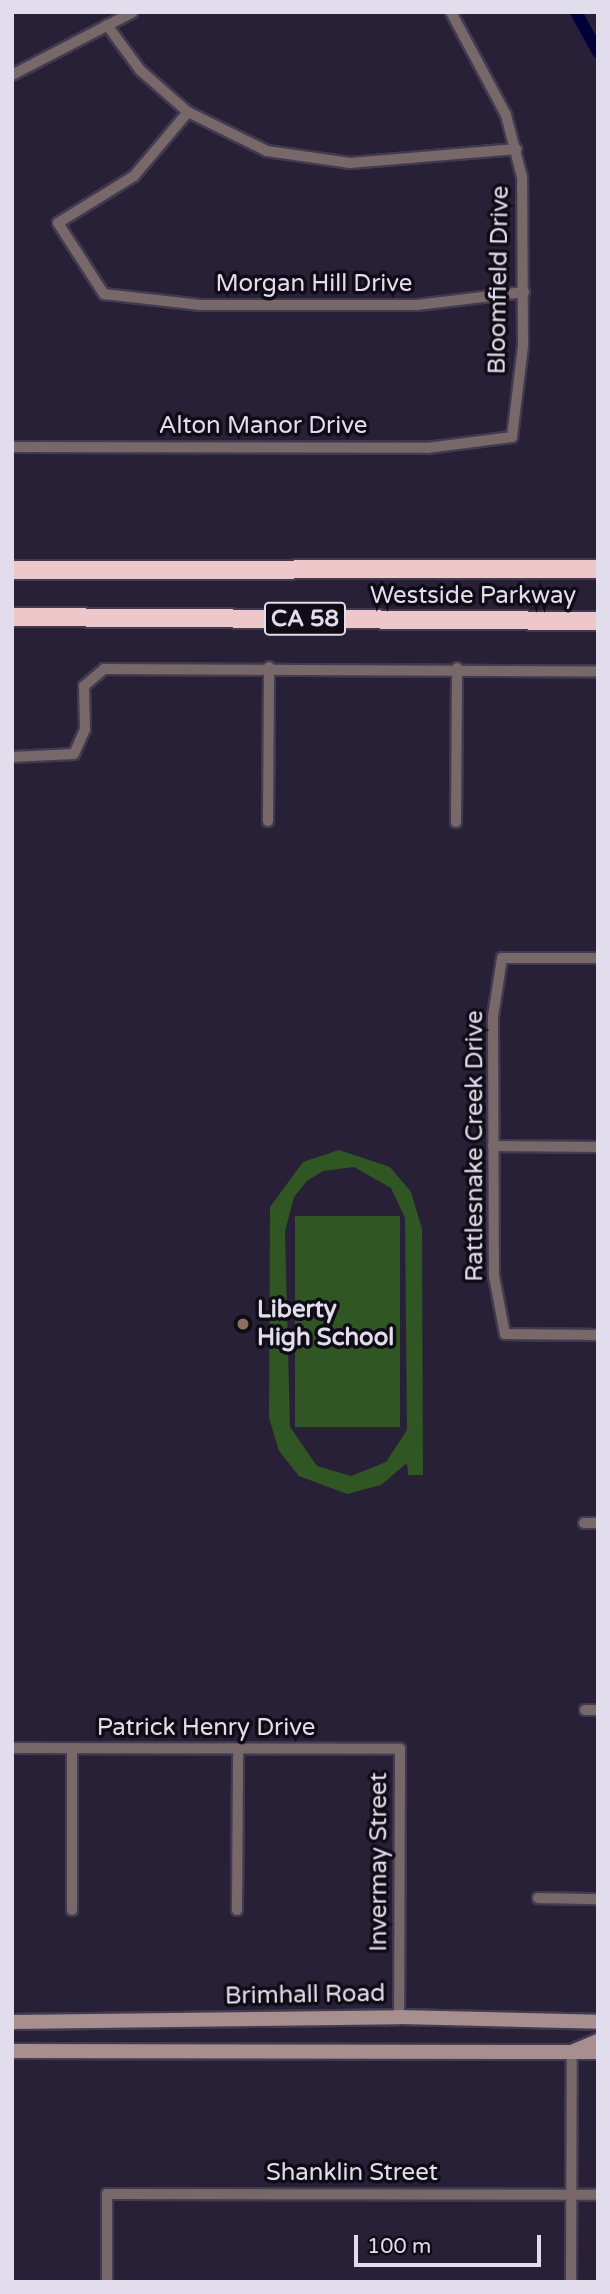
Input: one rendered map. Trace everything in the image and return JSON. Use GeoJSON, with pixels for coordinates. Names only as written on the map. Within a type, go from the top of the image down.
{"type":"FeatureCollection","features":[{"type":"Feature","properties":{"kind":"highway","name":"Westside Parkway"},"geometry":{"type":"LineString","coordinates":[[12,570],[598,569]]}},
{"type":"Feature","properties":{"kind":"highway","name":"Westside Parkway"},"geometry":{"type":"LineString","coordinates":[[12,617],[598,621]]}},
{"type":"Feature","properties":{"kind":"street"},"geometry":{"type":"LineString","coordinates":[[12,75],[133,12]]}},
{"type":"Feature","properties":{"kind":"street","name":"Bloomfield Drive"},"geometry":{"type":"LineString","coordinates":[[451,12],[494,88],[516,149],[524,292],[512,437]]}},
{"type":"Feature","properties":{"kind":"street"},"geometry":{"type":"LineString","coordinates":[[107,25],[140,70],[188,112],[239,140],[320,162],[408,163],[516,149]]}},
{"type":"Feature","properties":{"kind":"street","name":"Morgan Hill Drive"},"geometry":{"type":"LineString","coordinates":[[188,112],[134,176],[58,223],[104,294],[200,305],[417,305],[524,292]]}},
{"type":"Feature","properties":{"kind":"street","name":"Alton Manor Drive"},"geometry":{"type":"LineString","coordinates":[[12,447],[427,448],[512,437]]}},
{"type":"Feature","properties":{"kind":"street"},"geometry":{"type":"LineString","coordinates":[[268,821],[269,667]]}},
{"type":"Feature","properties":{"kind":"street"},"geometry":{"type":"LineString","coordinates":[[456,821],[457,668]]}},
{"type":"Feature","properties":{"kind":"street"},"geometry":{"type":"LineString","coordinates":[[12,757],[74,754],[83,738],[81,694],[89,678],[104,669],[457,668],[598,672]]}},
{"type":"Feature","properties":{"kind":"street","name":"Rattlesnake Creek Drive"},"geometry":{"type":"LineString","coordinates":[[598,958],[502,958],[493,1017],[494,1276],[505,1335],[598,1335]]}},
{"type":"Feature","properties":{"kind":"street"},"geometry":{"type":"LineString","coordinates":[[493,1146],[598,1147]]}},
{"type":"Feature","properties":{"kind":"street"},"geometry":{"type":"LineString","coordinates":[[584,1522],[598,1522]]}},
{"type":"Feature","properties":{"kind":"street"},"geometry":{"type":"LineString","coordinates":[[585,1710],[598,1710]]}},
{"type":"Feature","properties":{"kind":"street","name":"Patrick Henry Drive"},"geometry":{"type":"LineString","coordinates":[[12,1748],[400,1749]]}},
{"type":"Feature","properties":{"kind":"street"},"geometry":{"type":"LineString","coordinates":[[72,1748],[72,1910]]}},
{"type":"Feature","properties":{"kind":"street"},"geometry":{"type":"LineString","coordinates":[[237,1749],[237,1910]]}},
{"type":"Feature","properties":{"kind":"street","name":"Invermay Street"},"geometry":{"type":"LineString","coordinates":[[399,2017],[400,1749]]}},
{"type":"Feature","properties":{"kind":"street"},"geometry":{"type":"LineString","coordinates":[[538,1898],[598,1899]]}},
{"type":"Feature","properties":{"kind":"street","name":"Brimhall Road"},"geometry":{"type":"LineString","coordinates":[[12,2022],[399,2017],[598,2022]]}},
{"type":"Feature","properties":{"kind":"street"},"geometry":{"type":"LineString","coordinates":[[572,2052],[598,2041]]}},
{"type":"Feature","properties":{"kind":"street"},"geometry":{"type":"LineString","coordinates":[[12,2051],[598,2052]]}},
{"type":"Feature","properties":{"kind":"street"},"geometry":{"type":"LineString","coordinates":[[571,2282],[572,2052]]}},
{"type":"Feature","properties":{"kind":"street","name":"Shanklin Street"},"geometry":{"type":"LineString","coordinates":[[107,2282],[107,2194],[598,2195]]}},
{"type":"Feature","properties":{"kind":"green space"},"geometry":{"type":"Polygon","coordinates":[[[339,1150],[390,1167],[411,1192],[422,1229],[423,1475],[408,1475],[407,1463],[381,1485],[347,1494],[299,1476],[279,1451],[269,1418],[270,1207],[303,1162],[339,1150]],[[354,1167],[323,1171],[307,1181],[294,1197],[285,1231],[290,1427],[317,1466],[351,1476],[386,1462],[407,1430],[405,1218],[391,1188],[354,1167]]]}},
{"type":"Feature","properties":{"kind":"green space"},"geometry":{"type":"Polygon","coordinates":[[[295,1216],[400,1216],[400,1427],[295,1427],[295,1216]]]}},
{"type":"Feature","properties":{"kind":"waterway"},"geometry":{"type":"LineString","coordinates":[[576,12],[598,52]]}},
{"type":"Feature","properties":{"kind":"place","name":"Liberty High School"},"geometry":{"type":"Point","coordinates":[243,1324]}}]}
